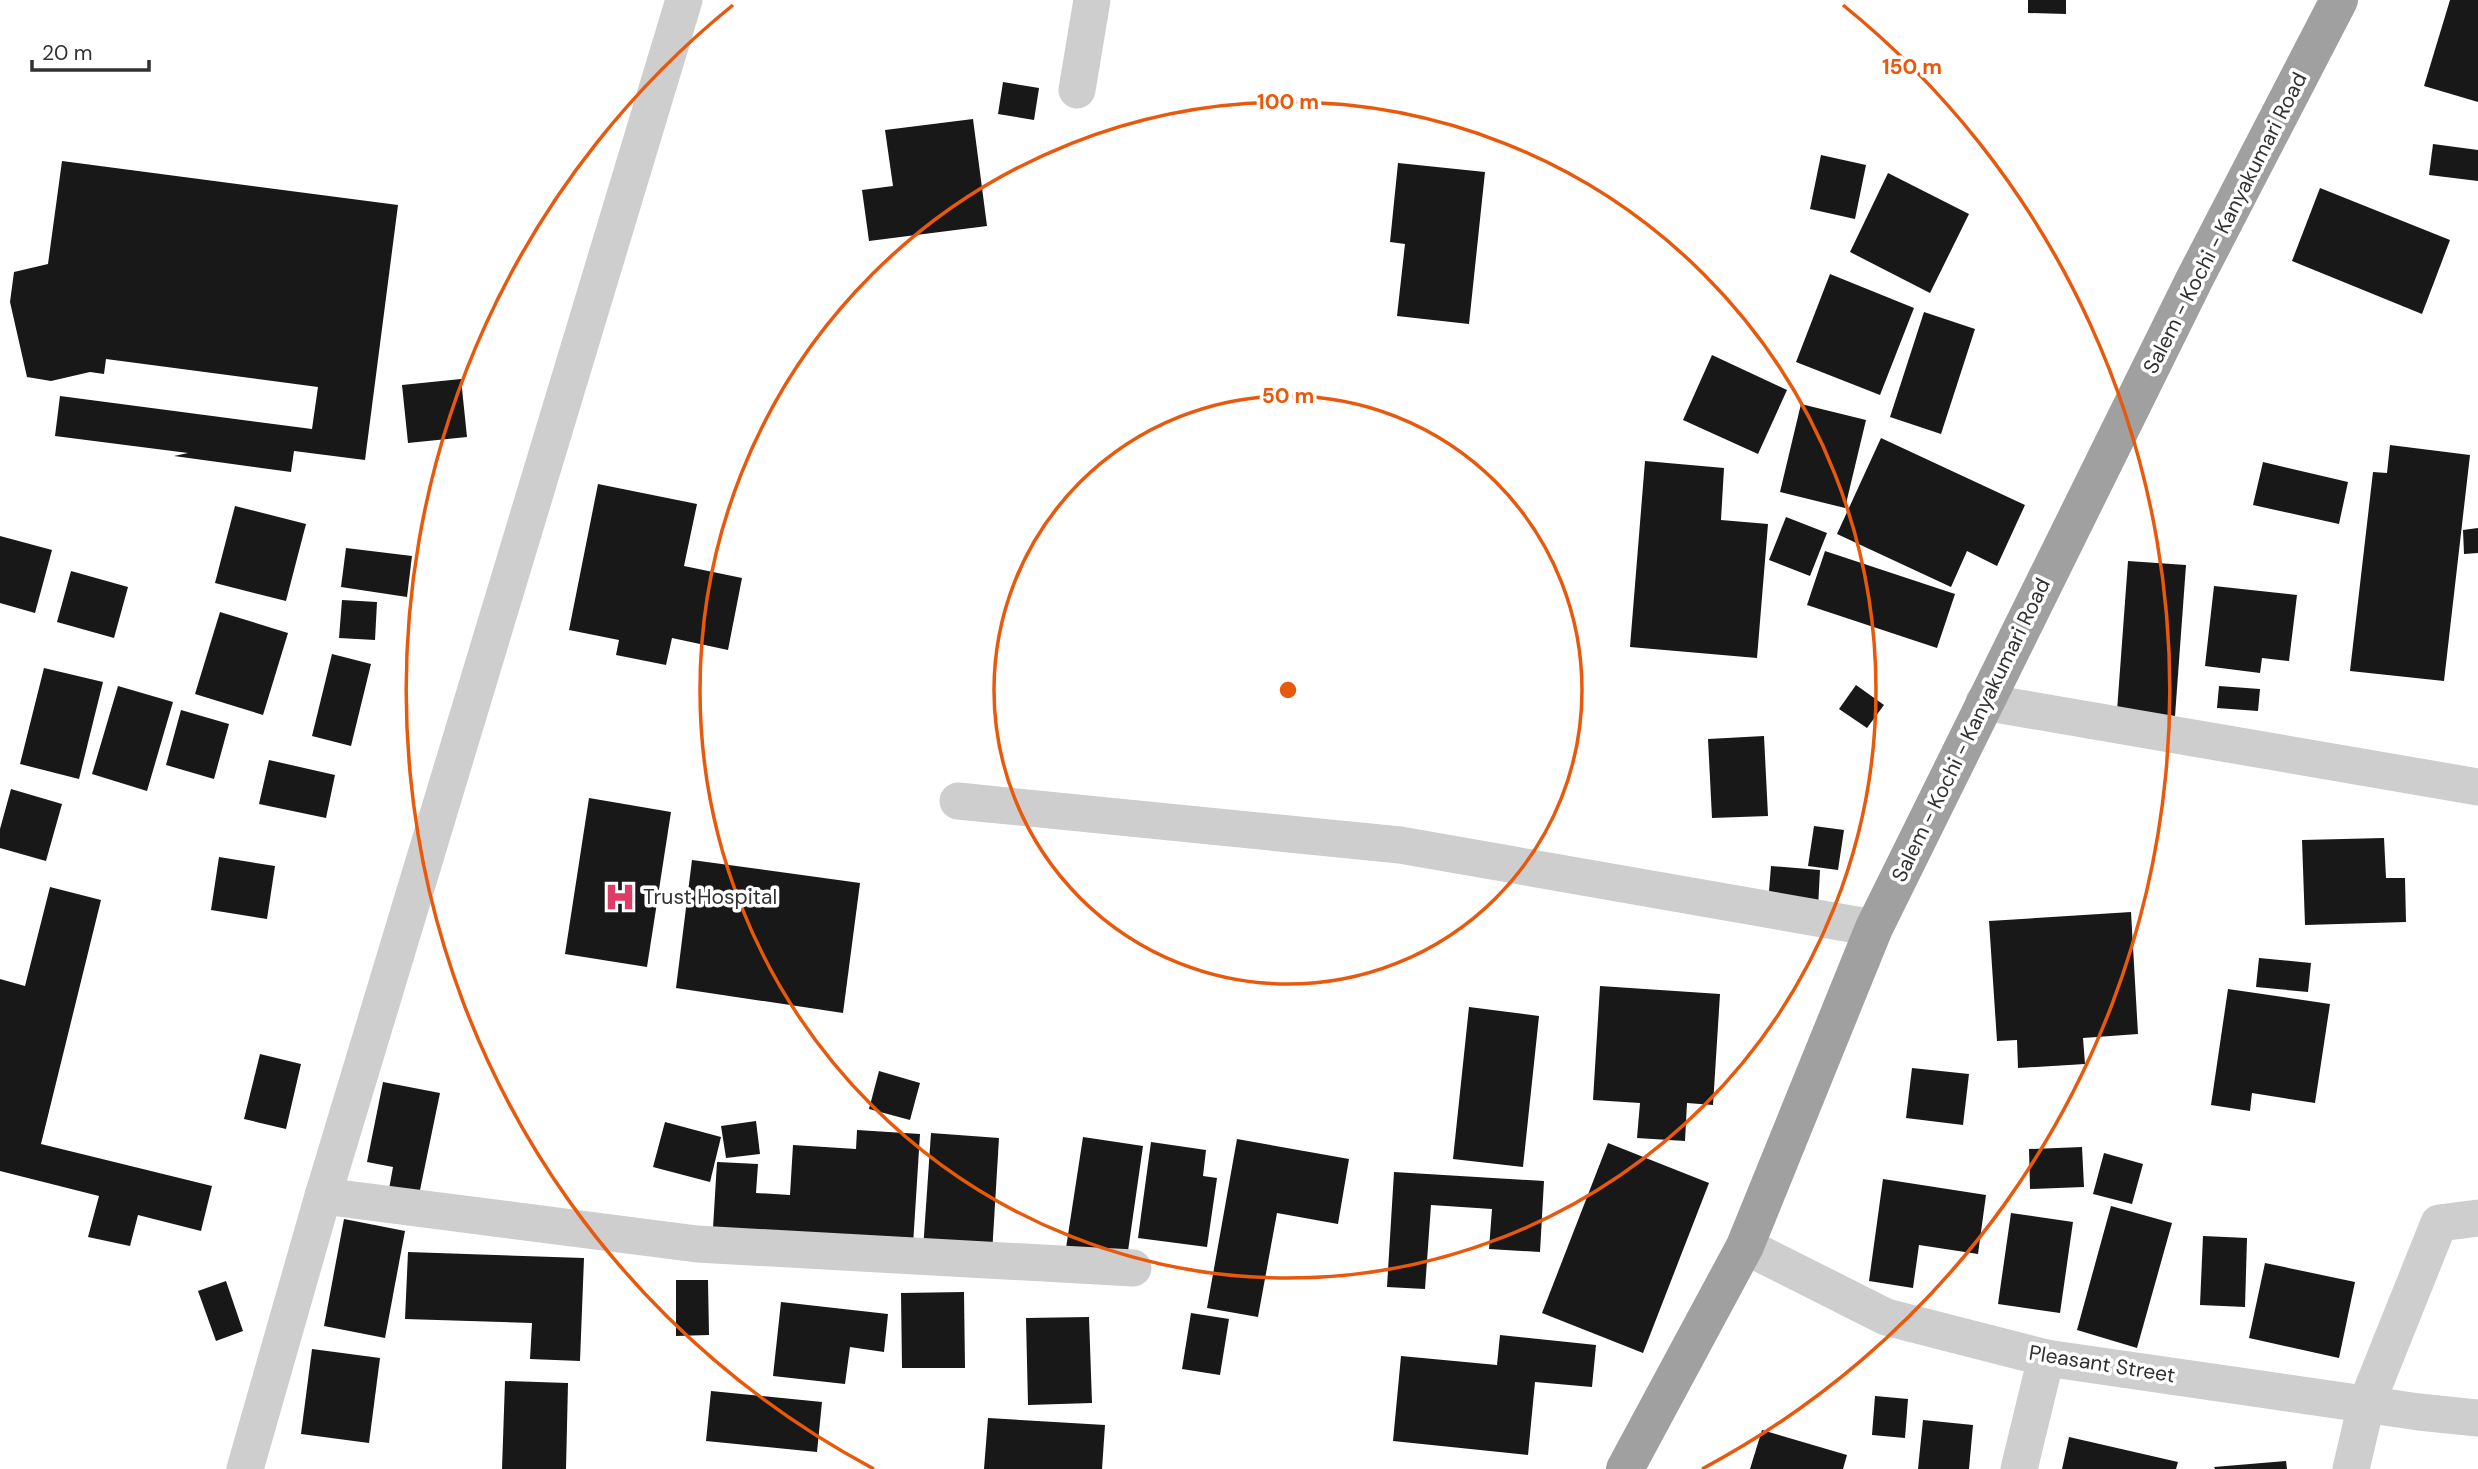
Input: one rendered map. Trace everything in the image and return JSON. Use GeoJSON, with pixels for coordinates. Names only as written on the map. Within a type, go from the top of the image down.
{"type":"FeatureCollection","features":[{"type":"Feature","properties":{"kind":"highway","name":"Salem - Kochi - Kanyakumari Road"},"geometry":{"type":"LineString","coordinates":[[1625,1469],[1745,1246],[1874,928],[2189,290],[2339,0]]}},
{"type":"Feature","properties":{"kind":"street"},"geometry":{"type":"LineString","coordinates":[[245,1469],[323,1196],[684,0]]}},
{"type":"Feature","properties":{"kind":"street"},"geometry":{"type":"LineString","coordinates":[[1077,90],[1092,0]]}},
{"type":"Feature","properties":{"kind":"street"},"geometry":{"type":"LineString","coordinates":[[1984,702],[2478,787]]}},
{"type":"Feature","properties":{"kind":"street"},"geometry":{"type":"LineString","coordinates":[[958,801],[1400,845],[1874,928]]}},
{"type":"Feature","properties":{"kind":"street"},"geometry":{"type":"LineString","coordinates":[[323,1196],[696,1244],[1133,1268]]}},
{"type":"Feature","properties":{"kind":"street"},"geometry":{"type":"LineString","coordinates":[[2351,1469],[2366,1405],[2439,1223],[2478,1218]]}},
{"type":"Feature","properties":{"kind":"street","name":"Pleasant Street"},"geometry":{"type":"LineString","coordinates":[[1745,1246],[1886,1317],[2046,1358],[2366,1405],[2478,1418]]}},
{"type":"Feature","properties":{"kind":"street"},"geometry":{"type":"LineString","coordinates":[[2019,1469],[2046,1358]]}},
{"type":"Feature","properties":{"kind":"building"},"geometry":{"type":"Polygon","coordinates":[[[2028,0],[2066,0],[2066,14],[2028,13],[2028,0]]]}},
{"type":"Feature","properties":{"kind":"building"},"geometry":{"type":"Polygon","coordinates":[[[2450,0],[2478,0],[2478,102],[2424,86],[2450,0]]]}},
{"type":"Feature","properties":{"kind":"building"},"geometry":{"type":"Polygon","coordinates":[[[1003,82],[1039,88],[1034,120],[998,114],[1003,82]]]}},
{"type":"Feature","properties":{"kind":"building"},"geometry":{"type":"Polygon","coordinates":[[[973,119],[987,226],[869,241],[862,190],[893,186],[885,130],[973,119]]]}},
{"type":"Feature","properties":{"kind":"building"},"geometry":{"type":"Polygon","coordinates":[[[2433,144],[2478,150],[2478,181],[2429,175],[2433,144]]]}},
{"type":"Feature","properties":{"kind":"building"},"geometry":{"type":"Polygon","coordinates":[[[1821,155],[1866,165],[1855,219],[1810,209],[1821,155]]]}},
{"type":"Feature","properties":{"kind":"building"},"geometry":{"type":"Polygon","coordinates":[[[62,161],[398,205],[365,460],[294,451],[291,472],[174,456],[188,453],[55,436],[60,396],[312,429],[318,387],[106,359],[104,374],[90,372],[51,381],[27,377],[10,302],[14,272],[48,264],[62,161]]]}},
{"type":"Feature","properties":{"kind":"building"},"geometry":{"type":"Polygon","coordinates":[[[1398,163],[1485,172],[1469,324],[1397,316],[1405,244],[1390,242],[1398,163]]]}},
{"type":"Feature","properties":{"kind":"building"},"geometry":{"type":"Polygon","coordinates":[[[1888,173],[1969,214],[1930,293],[1850,252],[1888,173]]]}},
{"type":"Feature","properties":{"kind":"building"},"geometry":{"type":"Polygon","coordinates":[[[2320,188],[2450,240],[2422,314],[2292,261],[2320,188]]]}},
{"type":"Feature","properties":{"kind":"building"},"geometry":{"type":"Polygon","coordinates":[[[1830,274],[1914,308],[1880,395],[1796,362],[1830,274]]]}},
{"type":"Feature","properties":{"kind":"building"},"geometry":{"type":"Polygon","coordinates":[[[1924,312],[1975,329],[1941,434],[1890,417],[1924,312]]]}},
{"type":"Feature","properties":{"kind":"building"},"geometry":{"type":"Polygon","coordinates":[[[1712,355],[1787,390],[1758,454],[1683,420],[1712,355]]]}},
{"type":"Feature","properties":{"kind":"building"},"geometry":{"type":"Polygon","coordinates":[[[461,379],[467,437],[408,443],[402,385],[461,379]]]}},
{"type":"Feature","properties":{"kind":"building"},"geometry":{"type":"Polygon","coordinates":[[[1801,404],[1866,420],[1845,508],[1780,492],[1801,404]]]}},
{"type":"Feature","properties":{"kind":"building"},"geometry":{"type":"Polygon","coordinates":[[[1881,438],[2025,505],[1997,566],[1967,551],[1951,587],[1837,534],[1881,438]]]}},
{"type":"Feature","properties":{"kind":"building"},"geometry":{"type":"Polygon","coordinates":[[[2390,445],[2470,455],[2444,681],[2350,671],[2373,472],[2387,473],[2390,445]]]}},
{"type":"Feature","properties":{"kind":"building"},"geometry":{"type":"Polygon","coordinates":[[[1645,461],[1724,468],[1721,520],[1768,524],[1757,658],[1630,647],[1645,461]]]}},
{"type":"Feature","properties":{"kind":"building"},"geometry":{"type":"Polygon","coordinates":[[[2263,462],[2348,482],[2339,524],[2253,505],[2263,462]]]}},
{"type":"Feature","properties":{"kind":"building"},"geometry":{"type":"Polygon","coordinates":[[[598,484],[697,504],[684,566],[742,578],[728,650],[672,638],[666,665],[616,655],[619,640],[569,630],[598,484]]]}},
{"type":"Feature","properties":{"kind":"building"},"geometry":{"type":"Polygon","coordinates":[[[235,506],[306,524],[286,601],[215,583],[235,506]]]}},
{"type":"Feature","properties":{"kind":"building"},"geometry":{"type":"Polygon","coordinates":[[[1786,517],[1827,533],[1810,576],[1769,560],[1786,517]]]}},
{"type":"Feature","properties":{"kind":"building"},"geometry":{"type":"Polygon","coordinates":[[[2478,528],[2478,553],[2464,554],[2463,530],[2478,528]]]}},
{"type":"Feature","properties":{"kind":"building"},"geometry":{"type":"Polygon","coordinates":[[[0,536],[52,550],[35,613],[0,603],[0,536]]]}},
{"type":"Feature","properties":{"kind":"building"},"geometry":{"type":"Polygon","coordinates":[[[346,548],[412,556],[407,597],[341,587],[346,548]]]}},
{"type":"Feature","properties":{"kind":"building"},"geometry":{"type":"Polygon","coordinates":[[[1825,551],[1955,594],[1937,648],[1807,605],[1825,551]]]}},
{"type":"Feature","properties":{"kind":"building"},"geometry":{"type":"Polygon","coordinates":[[[2128,561],[2186,565],[2175,716],[2117,711],[2128,561]]]}},
{"type":"Feature","properties":{"kind":"building"},"geometry":{"type":"Polygon","coordinates":[[[71,571],[128,587],[114,638],[57,622],[71,571]]]}},
{"type":"Feature","properties":{"kind":"building"},"geometry":{"type":"Polygon","coordinates":[[[2214,586],[2297,595],[2289,661],[2262,658],[2260,673],[2205,666],[2214,586]]]}},
{"type":"Feature","properties":{"kind":"building"},"geometry":{"type":"Polygon","coordinates":[[[342,600],[377,602],[375,640],[339,638],[342,600]]]}},
{"type":"Feature","properties":{"kind":"building"},"geometry":{"type":"Polygon","coordinates":[[[220,612],[288,633],[263,715],[195,694],[220,612]]]}},
{"type":"Feature","properties":{"kind":"building"},"geometry":{"type":"Polygon","coordinates":[[[332,654],[371,664],[351,746],[312,736],[332,654]]]}},
{"type":"Feature","properties":{"kind":"building"},"geometry":{"type":"Polygon","coordinates":[[[44,668],[103,682],[79,779],[20,764],[44,668]]]}},
{"type":"Feature","properties":{"kind":"building"},"geometry":{"type":"Polygon","coordinates":[[[1856,685],[1884,705],[1867,728],[1839,709],[1856,685]]]}},
{"type":"Feature","properties":{"kind":"building"},"geometry":{"type":"Polygon","coordinates":[[[118,686],[173,702],[147,791],[92,774],[118,686]]]}},
{"type":"Feature","properties":{"kind":"building"},"geometry":{"type":"Polygon","coordinates":[[[2219,686],[2260,689],[2258,711],[2217,708],[2219,686]]]}},
{"type":"Feature","properties":{"kind":"building"},"geometry":{"type":"Polygon","coordinates":[[[181,710],[229,724],[214,779],[166,765],[181,710]]]}},
{"type":"Feature","properties":{"kind":"building"},"geometry":{"type":"Polygon","coordinates":[[[1764,736],[1768,816],[1712,818],[1708,739],[1764,736]]]}},
{"type":"Feature","properties":{"kind":"building"},"geometry":{"type":"Polygon","coordinates":[[[269,760],[335,775],[326,818],[259,804],[269,760]]]}},
{"type":"Feature","properties":{"kind":"building"},"geometry":{"type":"Polygon","coordinates":[[[11,789],[62,804],[46,861],[0,848],[0,829],[11,789]]]}},
{"type":"Feature","properties":{"kind":"building"},"geometry":{"type":"Polygon","coordinates":[[[589,798],[671,812],[647,967],[565,954],[589,798]]]}},
{"type":"Feature","properties":{"kind":"building"},"geometry":{"type":"Polygon","coordinates":[[[1814,826],[1844,830],[1838,870],[1808,866],[1814,826]]]}},
{"type":"Feature","properties":{"kind":"building"},"geometry":{"type":"Polygon","coordinates":[[[2384,838],[2386,878],[2405,878],[2406,922],[2305,925],[2302,840],[2384,838]]]}},
{"type":"Feature","properties":{"kind":"building"},"geometry":{"type":"Polygon","coordinates":[[[219,857],[275,866],[267,919],[211,910],[219,857]]]}},
{"type":"Feature","properties":{"kind":"building"},"geometry":{"type":"Polygon","coordinates":[[[692,860],[860,883],[843,1013],[676,988],[692,860]]]}},
{"type":"Feature","properties":{"kind":"building"},"geometry":{"type":"Polygon","coordinates":[[[1771,866],[1820,870],[1818,908],[1768,904],[1771,866]]]}},
{"type":"Feature","properties":{"kind":"building"},"geometry":{"type":"Polygon","coordinates":[[[50,887],[101,900],[41,1144],[212,1186],[201,1231],[138,1215],[130,1246],[88,1237],[99,1196],[0,1171],[0,979],[25,986],[50,887]]]}},
{"type":"Feature","properties":{"kind":"building"},"geometry":{"type":"Polygon","coordinates":[[[2131,912],[2138,1034],[2083,1038],[2085,1064],[2018,1068],[2017,1040],[1997,1041],[1989,921],[2131,912]]]}},
{"type":"Feature","properties":{"kind":"building"},"geometry":{"type":"Polygon","coordinates":[[[2259,958],[2311,963],[2308,992],[2256,987],[2259,958]]]}},
{"type":"Feature","properties":{"kind":"building"},"geometry":{"type":"Polygon","coordinates":[[[1600,986],[1720,994],[1713,1105],[1687,1103],[1685,1141],[1637,1138],[1640,1103],[1593,1100],[1600,986]]]}},
{"type":"Feature","properties":{"kind":"building"},"geometry":{"type":"Polygon","coordinates":[[[2228,989],[2330,1004],[2315,1103],[2252,1093],[2250,1111],[2211,1105],[2228,989]]]}},
{"type":"Feature","properties":{"kind":"building"},"geometry":{"type":"Polygon","coordinates":[[[1469,1007],[1539,1016],[1523,1167],[1453,1159],[1469,1007]]]}},
{"type":"Feature","properties":{"kind":"building"},"geometry":{"type":"Polygon","coordinates":[[[260,1054],[301,1064],[286,1129],[244,1119],[260,1054]]]}},
{"type":"Feature","properties":{"kind":"building"},"geometry":{"type":"Polygon","coordinates":[[[1912,1068],[1969,1074],[1963,1125],[1906,1118],[1912,1068]]]}},
{"type":"Feature","properties":{"kind":"building"},"geometry":{"type":"Polygon","coordinates":[[[879,1071],[920,1083],[910,1120],[869,1109],[879,1071]]]}},
{"type":"Feature","properties":{"kind":"building"},"geometry":{"type":"Polygon","coordinates":[[[383,1082],[440,1093],[419,1195],[389,1189],[393,1167],[367,1162],[383,1082]]]}},
{"type":"Feature","properties":{"kind":"building"},"geometry":{"type":"Polygon","coordinates":[[[756,1121],[760,1154],[726,1158],[721,1126],[756,1121]]]}},
{"type":"Feature","properties":{"kind":"building"},"geometry":{"type":"Polygon","coordinates":[[[665,1122],[721,1137],[710,1182],[653,1167],[665,1122]]]}},
{"type":"Feature","properties":{"kind":"building"},"geometry":{"type":"Polygon","coordinates":[[[857,1130],[920,1134],[913,1245],[713,1228],[717,1162],[758,1164],[756,1193],[790,1195],[793,1145],[856,1149],[857,1130]]]}},
{"type":"Feature","properties":{"kind":"building"},"geometry":{"type":"Polygon","coordinates":[[[931,1133],[999,1138],[992,1254],[923,1250],[931,1133]]]}},
{"type":"Feature","properties":{"kind":"building"},"geometry":{"type":"Polygon","coordinates":[[[1083,1137],[1143,1146],[1127,1258],[1066,1248],[1083,1137]]]}},
{"type":"Feature","properties":{"kind":"building"},"geometry":{"type":"Polygon","coordinates":[[[1237,1139],[1349,1159],[1338,1224],[1277,1213],[1258,1317],[1207,1308],[1237,1139]]]}},
{"type":"Feature","properties":{"kind":"building"},"geometry":{"type":"Polygon","coordinates":[[[1151,1142],[1206,1150],[1203,1176],[1217,1178],[1207,1247],[1138,1238],[1151,1142]]]}},
{"type":"Feature","properties":{"kind":"building"},"geometry":{"type":"Polygon","coordinates":[[[1608,1143],[1709,1183],[1643,1353],[1542,1313],[1608,1143]]]}},
{"type":"Feature","properties":{"kind":"building"},"geometry":{"type":"Polygon","coordinates":[[[2082,1147],[2084,1187],[2030,1189],[2029,1149],[2082,1147]]]}},
{"type":"Feature","properties":{"kind":"building"},"geometry":{"type":"Polygon","coordinates":[[[2104,1153],[2143,1164],[2132,1204],[2093,1194],[2104,1153]]]}},
{"type":"Feature","properties":{"kind":"building"},"geometry":{"type":"Polygon","coordinates":[[[1394,1172],[1544,1181],[1540,1252],[1489,1249],[1492,1209],[1431,1205],[1425,1289],[1387,1287],[1394,1172]]]}},
{"type":"Feature","properties":{"kind":"building"},"geometry":{"type":"Polygon","coordinates":[[[1883,1179],[1986,1195],[1978,1254],[1919,1245],[1913,1288],[1869,1281],[1883,1179]]]}},
{"type":"Feature","properties":{"kind":"building"},"geometry":{"type":"Polygon","coordinates":[[[2111,1206],[2172,1223],[2137,1348],[2077,1330],[2111,1206]]]}},
{"type":"Feature","properties":{"kind":"building"},"geometry":{"type":"Polygon","coordinates":[[[2011,1213],[2073,1222],[2060,1313],[1998,1304],[2011,1213]]]}},
{"type":"Feature","properties":{"kind":"building"},"geometry":{"type":"Polygon","coordinates":[[[344,1219],[405,1231],[385,1338],[324,1326],[344,1219]]]}},
{"type":"Feature","properties":{"kind":"building"},"geometry":{"type":"Polygon","coordinates":[[[2203,1236],[2247,1238],[2245,1307],[2200,1305],[2203,1236]]]}},
{"type":"Feature","properties":{"kind":"building"},"geometry":{"type":"Polygon","coordinates":[[[408,1252],[584,1258],[580,1361],[530,1359],[532,1323],[405,1319],[408,1252]]]}},
{"type":"Feature","properties":{"kind":"building"},"geometry":{"type":"Polygon","coordinates":[[[2265,1263],[2355,1282],[2339,1358],[2249,1338],[2265,1263]]]}},
{"type":"Feature","properties":{"kind":"building"},"geometry":{"type":"Polygon","coordinates":[[[676,1280],[708,1280],[709,1335],[676,1336],[676,1280]]]}},
{"type":"Feature","properties":{"kind":"building"},"geometry":{"type":"Polygon","coordinates":[[[226,1281],[243,1331],[216,1341],[198,1291],[226,1281]]]}},
{"type":"Feature","properties":{"kind":"building"},"geometry":{"type":"Polygon","coordinates":[[[964,1292],[965,1368],[902,1368],[901,1293],[964,1292]]]}},
{"type":"Feature","properties":{"kind":"building"},"geometry":{"type":"Polygon","coordinates":[[[781,1302],[888,1314],[884,1352],[850,1347],[845,1384],[773,1376],[781,1302]]]}},
{"type":"Feature","properties":{"kind":"building"},"geometry":{"type":"Polygon","coordinates":[[[1191,1313],[1229,1319],[1220,1375],[1182,1369],[1191,1313]]]}},
{"type":"Feature","properties":{"kind":"building"},"geometry":{"type":"Polygon","coordinates":[[[1089,1317],[1092,1403],[1028,1405],[1026,1318],[1089,1317]]]}},
{"type":"Feature","properties":{"kind":"building"},"geometry":{"type":"Polygon","coordinates":[[[1500,1335],[1596,1345],[1592,1387],[1535,1382],[1528,1455],[1393,1441],[1401,1356],[1497,1365],[1500,1335]]]}},
{"type":"Feature","properties":{"kind":"building"},"geometry":{"type":"Polygon","coordinates":[[[312,1349],[380,1358],[369,1443],[301,1434],[312,1349]]]}},
{"type":"Feature","properties":{"kind":"building"},"geometry":{"type":"Polygon","coordinates":[[[505,1381],[568,1383],[566,1469],[502,1469],[505,1381]]]}},
{"type":"Feature","properties":{"kind":"building"},"geometry":{"type":"Polygon","coordinates":[[[711,1391],[822,1402],[817,1452],[706,1441],[711,1391]]]}},
{"type":"Feature","properties":{"kind":"building"},"geometry":{"type":"Polygon","coordinates":[[[1875,1396],[1908,1399],[1905,1438],[1872,1435],[1875,1396]]]}},
{"type":"Feature","properties":{"kind":"building"},"geometry":{"type":"Polygon","coordinates":[[[988,1418],[1105,1425],[1102,1469],[984,1469],[988,1418]]]}},
{"type":"Feature","properties":{"kind":"building"},"geometry":{"type":"Polygon","coordinates":[[[1923,1420],[1973,1425],[1969,1469],[1918,1469],[1923,1420]]]}},
{"type":"Feature","properties":{"kind":"building"},"geometry":{"type":"Polygon","coordinates":[[[1762,1430],[1847,1455],[1843,1469],[1750,1469],[1762,1430]]]}},
{"type":"Feature","properties":{"kind":"building"},"geometry":{"type":"Polygon","coordinates":[[[2069,1437],[2178,1462],[2176,1469],[2062,1469],[2069,1437]]]}},
{"type":"Feature","properties":{"kind":"building"},"geometry":{"type":"Polygon","coordinates":[[[2286,1461],[2287,1469],[2214,1467],[2286,1461]]]}},
{"type":"Feature","properties":{"kind":"place","name":"Trust Hospital"},"geometry":{"type":"Point","coordinates":[620,897]}}]}
